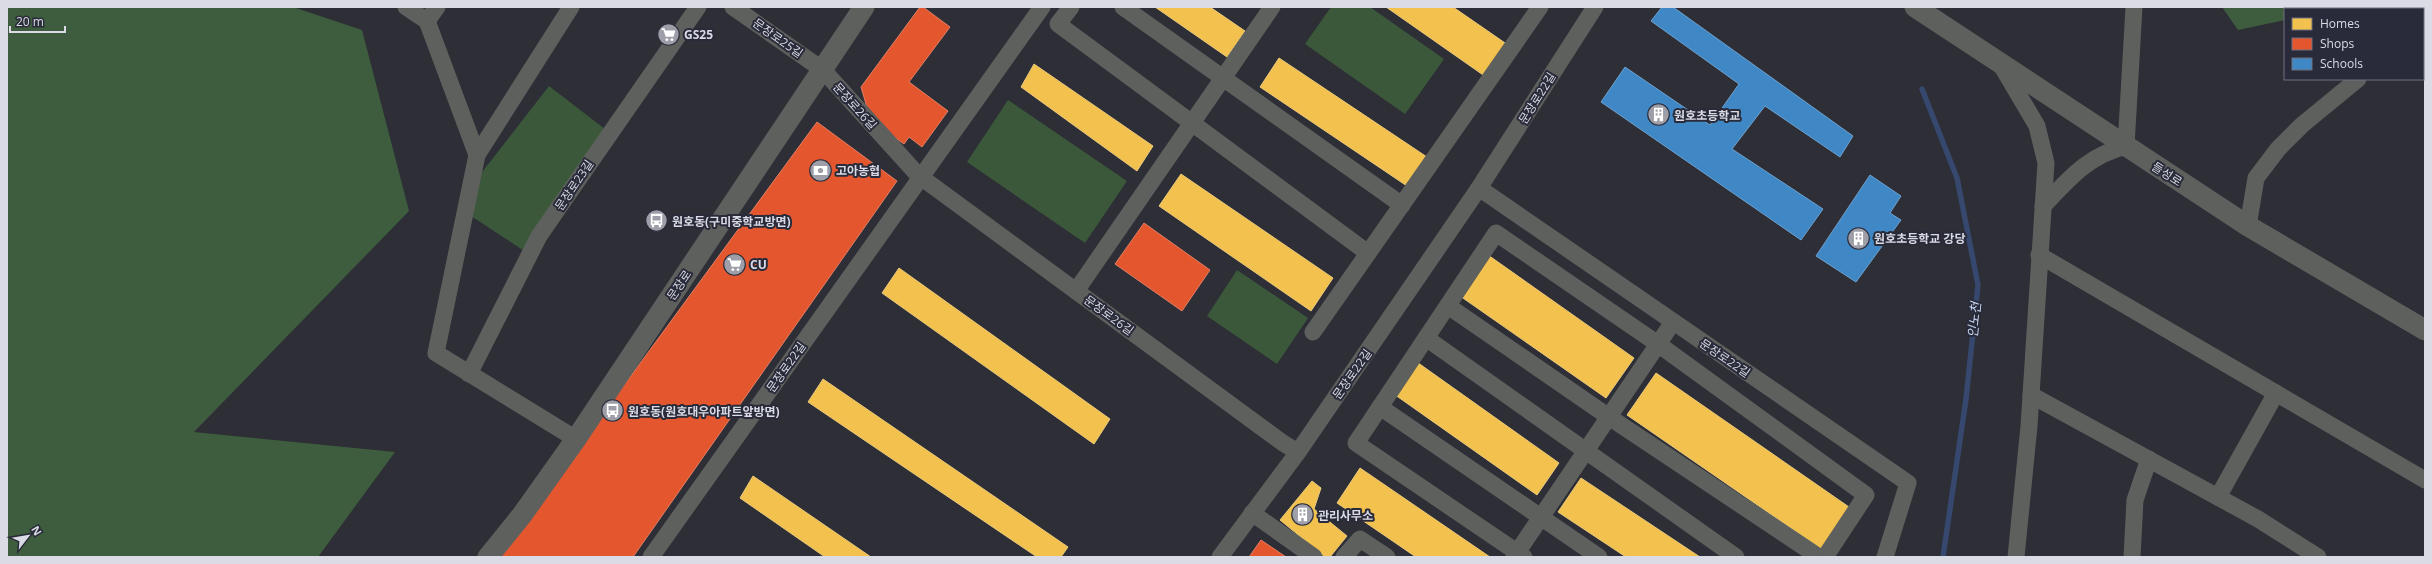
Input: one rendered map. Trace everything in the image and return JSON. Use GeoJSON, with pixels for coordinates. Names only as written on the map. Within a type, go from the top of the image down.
{"type":"FeatureCollection","features":[{"type":"Feature","properties":{"kind":"street"},"geometry":{"type":"LineString","coordinates":[[406,7],[432,14],[477,155]]}},
{"type":"Feature","properties":{"kind":"street"},"geometry":{"type":"LineString","coordinates":[[571,7],[477,155],[436,353],[576,439]]}},
{"type":"Feature","properties":{"kind":"street","name":"문장로23길"},"geometry":{"type":"LineString","coordinates":[[469,374],[539,236],[698,7]]}},
{"type":"Feature","properties":{"kind":"street","name":"문장로25길"},"geometry":{"type":"LineString","coordinates":[[733,7],[823,70]]}},
{"type":"Feature","properties":{"kind":"street","name":"문장로"},"geometry":{"type":"LineString","coordinates":[[488,557],[522,515],[576,439],[864,7]]}},
{"type":"Feature","properties":{"kind":"street"},"geometry":{"type":"LineString","coordinates":[[921,178],[1042,7]]}},
{"type":"Feature","properties":{"kind":"street"},"geometry":{"type":"LineString","coordinates":[[1071,7],[1058,24],[1368,253]]}},
{"type":"Feature","properties":{"kind":"street"},"geometry":{"type":"LineString","coordinates":[[1123,7],[1402,204]]}},
{"type":"Feature","properties":{"kind":"street"},"geometry":{"type":"LineString","coordinates":[[1076,291],[1272,7]]}},
{"type":"Feature","properties":{"kind":"street","name":"문장로22길"},"geometry":{"type":"LineString","coordinates":[[1220,557],[1298,452],[1479,188],[1595,7]]}},
{"type":"Feature","properties":{"kind":"street","name":"들성로"},"geometry":{"type":"LineString","coordinates":[[1915,7],[2001,65],[2248,226],[2425,330]]}},
{"type":"Feature","properties":{"kind":"street"},"geometry":{"type":"LineString","coordinates":[[2043,206],[2078,170],[2093,158],[2108,151],[2126,146],[2134,7]]}},
{"type":"Feature","properties":{"kind":"street"},"geometry":{"type":"LineString","coordinates":[[1313,332],[1402,204],[1532,10]]}},
{"type":"Feature","properties":{"kind":"street"},"geometry":{"type":"LineString","coordinates":[[2001,65],[2037,126],[2046,163],[2031,395],[2016,557]]}},
{"type":"Feature","properties":{"kind":"street","name":"문장로26길"},"geometry":{"type":"LineString","coordinates":[[823,70],[921,178],[1298,452]]}},
{"type":"Feature","properties":{"kind":"street"},"geometry":{"type":"LineString","coordinates":[[2248,226],[2256,178],[2278,149],[2302,125],[2357,80]]}},
{"type":"Feature","properties":{"kind":"street","name":"문장로22길"},"geometry":{"type":"LineString","coordinates":[[651,557],[921,178]]}},
{"type":"Feature","properties":{"kind":"street","name":"문장로22길"},"geometry":{"type":"LineString","coordinates":[[1479,188],[1908,483],[1885,557]]}},
{"type":"Feature","properties":{"kind":"street"},"geometry":{"type":"LineString","coordinates":[[1673,322],[1658,344],[1541,518],[1519,556],[1356,443],[1496,233],[1658,344],[1866,495],[1825,557]]}},
{"type":"Feature","properties":{"kind":"street"},"geometry":{"type":"LineString","coordinates":[[2039,255],[2425,480]]}},
{"type":"Feature","properties":{"kind":"street"},"geometry":{"type":"LineString","coordinates":[[1448,306],[1609,417],[1819,557]]}},
{"type":"Feature","properties":{"kind":"street"},"geometry":{"type":"LineString","coordinates":[[1426,338],[1736,557]]}},
{"type":"Feature","properties":{"kind":"street"},"geometry":{"type":"LineString","coordinates":[[2218,497],[2276,393]]}},
{"type":"Feature","properties":{"kind":"street"},"geometry":{"type":"LineString","coordinates":[[2031,395],[2218,497],[2318,557]]}},
{"type":"Feature","properties":{"kind":"street"},"geometry":{"type":"LineString","coordinates":[[1380,407],[1599,557]]}},
{"type":"Feature","properties":{"kind":"street"},"geometry":{"type":"LineString","coordinates":[[2132,557],[2135,500],[2149,459]]}},
{"type":"Feature","properties":{"kind":"street"},"geometry":{"type":"LineString","coordinates":[[1252,513],[1314,557]]}},
{"type":"Feature","properties":{"kind":"street"},"geometry":{"type":"LineString","coordinates":[[1344,557],[1360,539],[1387,557]]}},
{"type":"Feature","properties":{"kind":"green space"},"geometry":{"type":"Polygon","coordinates":[[[7,7],[293,7],[362,30],[409,211],[194,432],[395,452],[318,557],[7,557],[7,7]]]}},
{"type":"Feature","properties":{"kind":"green space"},"geometry":{"type":"Polygon","coordinates":[[[1331,7],[1370,7],[1444,59],[1405,114],[1305,44],[1331,7]]]}},
{"type":"Feature","properties":{"kind":"green space"},"geometry":{"type":"Polygon","coordinates":[[[2222,7],[2349,7],[2284,8],[2284,20],[2238,30],[2222,7]]]}},
{"type":"Feature","properties":{"kind":"green space"},"geometry":{"type":"Polygon","coordinates":[[[549,86],[614,136],[535,258],[468,214],[472,185],[549,86]]]}},
{"type":"Feature","properties":{"kind":"green space"},"geometry":{"type":"Polygon","coordinates":[[[1008,100],[1127,181],[1085,243],[967,162],[1008,100]]]}},
{"type":"Feature","properties":{"kind":"green space"},"geometry":{"type":"Polygon","coordinates":[[[1237,270],[1308,318],[1277,364],[1207,316],[1237,270]]]}},
{"type":"Feature","properties":{"kind":"building: Homes"},"geometry":{"type":"Polygon","coordinates":[[[1155,7],[1210,7],[1245,31],[1227,57],[1155,7]]]}},
{"type":"Feature","properties":{"kind":"building: Homes"},"geometry":{"type":"Polygon","coordinates":[[[1386,7],[1453,7],[1508,45],[1486,77],[1386,7]]]}},
{"type":"Feature","properties":{"kind":"building: Homes"},"geometry":{"type":"Polygon","coordinates":[[[1279,58],[1427,157],[1407,186],[1260,87],[1279,58]]]}},
{"type":"Feature","properties":{"kind":"building: Homes"},"geometry":{"type":"Polygon","coordinates":[[[1034,64],[1153,146],[1137,171],[1021,87],[1034,64]]]}},
{"type":"Feature","properties":{"kind":"building: Homes"},"geometry":{"type":"Polygon","coordinates":[[[1181,174],[1333,278],[1311,311],[1159,206],[1181,174]]]}},
{"type":"Feature","properties":{"kind":"building: Homes"},"geometry":{"type":"Polygon","coordinates":[[[1488,255],[1634,358],[1606,398],[1460,296],[1488,255]]]}},
{"type":"Feature","properties":{"kind":"building: Homes"},"geometry":{"type":"Polygon","coordinates":[[[899,268],[1110,419],[1094,444],[882,293],[899,268]]]}},
{"type":"Feature","properties":{"kind":"building: Homes"},"geometry":{"type":"Polygon","coordinates":[[[1414,360],[1559,463],[1537,495],[1391,392],[1414,360]]]}},
{"type":"Feature","properties":{"kind":"building: Homes"},"geometry":{"type":"Polygon","coordinates":[[[1656,373],[1849,507],[1821,549],[1627,415],[1656,373]]]}},
{"type":"Feature","properties":{"kind":"building: Homes"},"geometry":{"type":"Polygon","coordinates":[[[823,379],[1068,547],[1061,557],[1037,557],[808,402],[823,379]]]}},
{"type":"Feature","properties":{"kind":"building: Homes"},"geometry":{"type":"Polygon","coordinates":[[[1360,468],[1490,557],[1416,557],[1337,503],[1360,468]]]}},
{"type":"Feature","properties":{"kind":"building: Homes"},"geometry":{"type":"Polygon","coordinates":[[[753,476],[871,557],[825,557],[740,498],[753,476]]]}},
{"type":"Feature","properties":{"kind":"building: Homes"},"geometry":{"type":"Polygon","coordinates":[[[1581,478],[1700,557],[1626,557],[1558,512],[1581,478]]]}},
{"type":"Feature","properties":{"kind":"building: Homes","name":"관리사무소"},"geometry":{"type":"Polygon","coordinates":[[[1312,481],[1321,488],[1314,509],[1347,536],[1330,557],[1325,557],[1280,520],[1312,481]]]}},
{"type":"Feature","properties":{"kind":"building: Shops"},"geometry":{"type":"Polygon","coordinates":[[[920,7],[923,7],[950,27],[909,82],[948,111],[922,147],[909,137],[904,144],[871,121],[861,87],[920,7]]]}},
{"type":"Feature","properties":{"kind":"building: Shops"},"geometry":{"type":"Polygon","coordinates":[[[817,122],[897,181],[633,557],[498,557],[817,122]]]}},
{"type":"Feature","properties":{"kind":"building: Shops"},"geometry":{"type":"Polygon","coordinates":[[[1144,223],[1210,270],[1182,311],[1115,264],[1144,223]]]}},
{"type":"Feature","properties":{"kind":"building: Shops"},"geometry":{"type":"Polygon","coordinates":[[[1261,540],[1286,557],[1249,557],[1261,540]]]}},
{"type":"Feature","properties":{"kind":"building: Schools","name":"원호초등학교"},"geometry":{"type":"Polygon","coordinates":[[[1662,7],[1673,7],[1853,136],[1840,157],[1765,106],[1732,149],[1823,209],[1801,240],[1601,102],[1625,67],[1710,125],[1739,84],[1651,21],[1662,7]]]}},
{"type":"Feature","properties":{"kind":"building: Schools","name":"원호초등학교 강당"},"geometry":{"type":"Polygon","coordinates":[[[1870,175],[1901,196],[1890,213],[1901,220],[1856,282],[1816,256],[1870,175]]]}},
{"type":"Feature","properties":{"kind":"waterway","name":"인노천"},"geometry":{"type":"LineString","coordinates":[[1922,89],[1957,178],[1978,285],[1966,399],[1943,557]]}},
{"type":"Feature","properties":{"kind":"place","name":"GS25"},"geometry":{"type":"Point","coordinates":[668,34]}},
{"type":"Feature","properties":{"kind":"place","name":"원호초등학교"},"geometry":{"type":"Point","coordinates":[1658,115]}},
{"type":"Feature","properties":{"kind":"place","name":"고아농협"},"geometry":{"type":"Point","coordinates":[820,170]}},
{"type":"Feature","properties":{"kind":"place","name":"원호동(구미중학교방면)"},"geometry":{"type":"Point","coordinates":[657,221]}},
{"type":"Feature","properties":{"kind":"place","name":"원호초등학교 강당"},"geometry":{"type":"Point","coordinates":[1858,238]}},
{"type":"Feature","properties":{"kind":"place","name":"CU"},"geometry":{"type":"Point","coordinates":[735,264]}},
{"type":"Feature","properties":{"kind":"place","name":"원호동(원호대우아파트앞방면)"},"geometry":{"type":"Point","coordinates":[613,411]}},
{"type":"Feature","properties":{"kind":"place","name":"관리사무소"},"geometry":{"type":"Point","coordinates":[1302,515]}}]}
